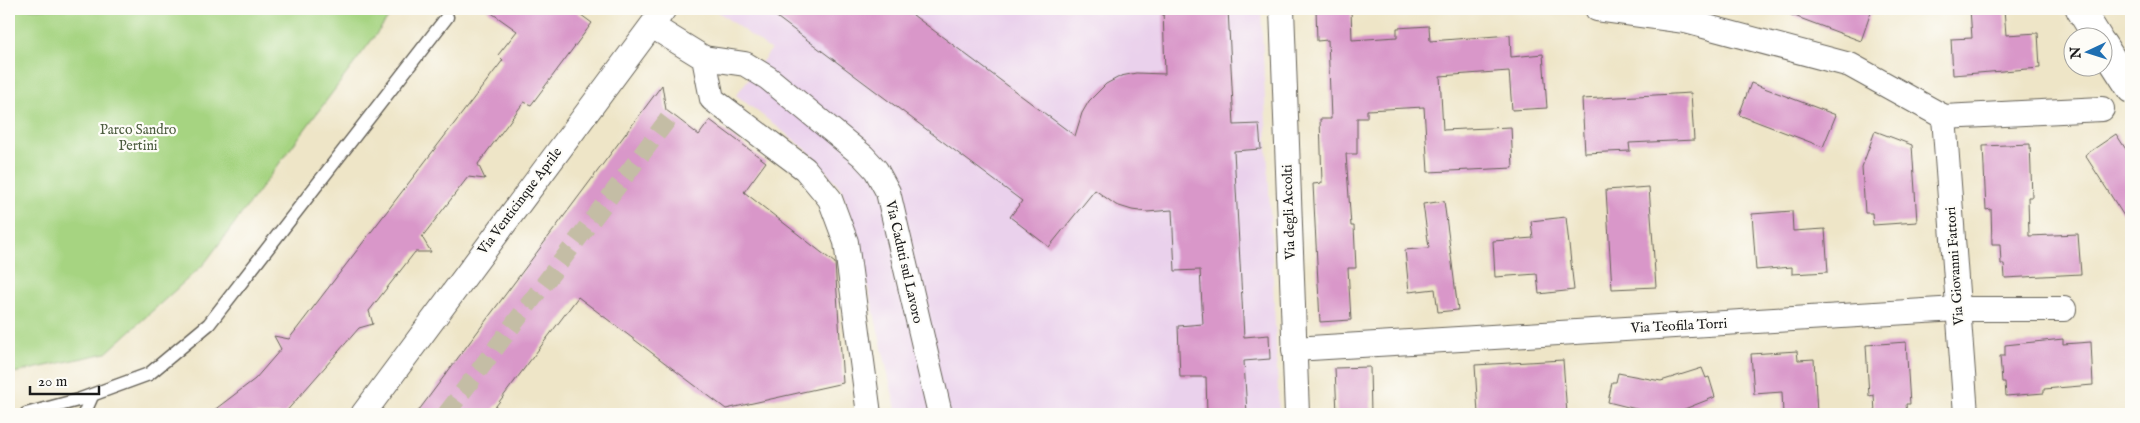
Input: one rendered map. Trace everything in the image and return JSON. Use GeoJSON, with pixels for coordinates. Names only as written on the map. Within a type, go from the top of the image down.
{"type":"FeatureCollection","features":[{"type":"Feature","properties":{"kind":"main road"},"geometry":{"type":"LineString","coordinates":[[2080,9],[2092,28]]}},
{"type":"Feature","properties":{"kind":"main road"},"geometry":{"type":"LineString","coordinates":[[2112,60],[2131,90]]}},
{"type":"Feature","properties":{"kind":"street","name":"Via degli Accolti"},"geometry":{"type":"LineString","coordinates":[[1282,9],[1297,414]]}},
{"type":"Feature","properties":{"kind":"street"},"geometry":{"type":"LineString","coordinates":[[1597,9],[1685,21],[1850,66],[1944,117],[2102,109]]}},
{"type":"Feature","properties":{"kind":"street","name":"Via Caduti sul Lavoro"},"geometry":{"type":"LineString","coordinates":[[658,17],[704,58],[745,64],[768,78],[863,156],[876,170],[888,192],[940,414]]}},
{"type":"Feature","properties":{"kind":"street","name":"Via Venticinque Aprile"},"geometry":{"type":"LineString","coordinates":[[362,414],[658,17]]}},
{"type":"Feature","properties":{"kind":"street"},"geometry":{"type":"LineString","coordinates":[[704,58],[712,99],[805,169],[830,199],[846,242],[869,414]]}},
{"type":"Feature","properties":{"kind":"street","name":"Via Giovanni Fattori"},"geometry":{"type":"LineString","coordinates":[[1944,117],[1966,414]]}},
{"type":"Feature","properties":{"kind":"street","name":"Via Teofila Torri"},"geometry":{"type":"LineString","coordinates":[[1294,349],[1957,309],[2064,309]]}},
{"type":"Feature","properties":{"kind":"street","name":"Via Venticinque Aprile"},"geometry":{"type":"LineString","coordinates":[[352,414],[376,393]]}},
{"type":"Feature","properties":{"kind":"lane"},"geometry":{"type":"LineString","coordinates":[[26,414],[92,396],[149,374],[209,324],[446,17]]}},
{"type":"Feature","properties":{"kind":"lane"},"geometry":{"type":"LineString","coordinates":[[84,414],[92,396]]}},
{"type":"Feature","properties":{"kind":"shaded area"},"geometry":{"type":"Polygon","coordinates":[[[714,9],[1261,9],[1279,414],[897,414],[856,233],[841,188],[807,150],[736,95],[771,50],[714,9]]]}},
{"type":"Feature","properties":{"kind":"green space","name":"Parco Sandro Pertini"},"geometry":{"type":"Polygon","coordinates":[[[9,9],[395,9],[204,264],[106,353],[9,374],[9,9]]]}},
{"type":"Feature","properties":{"kind":"building"},"geometry":{"type":"Polygon","coordinates":[[[486,9],[573,9],[592,23],[531,105],[524,102],[478,164],[485,179],[468,177],[422,237],[431,252],[415,252],[369,311],[373,324],[359,328],[284,414],[209,414],[255,379],[281,349],[274,336],[289,339],[503,60],[498,55],[517,31],[486,9]]]}},
{"type":"Feature","properties":{"kind":"building"},"geometry":{"type":"Polygon","coordinates":[[[766,9],[905,9],[1075,136],[1082,113],[1089,101],[1106,84],[1121,76],[1136,73],[1165,74],[1163,9],[1228,9],[1234,125],[1259,124],[1261,149],[1234,151],[1244,337],[1269,335],[1270,359],[1244,361],[1247,414],[1207,414],[1206,377],[1180,377],[1178,326],[1203,324],[1200,270],[1175,271],[1172,210],[1147,212],[1132,210],[1116,205],[1095,190],[1049,247],[1010,217],[1022,201],[766,9]]]}},
{"type":"Feature","properties":{"kind":"building"},"geometry":{"type":"Polygon","coordinates":[[[1316,9],[1351,9],[1352,40],[1397,37],[1397,28],[1429,26],[1430,41],[1510,35],[1511,57],[1543,54],[1547,108],[1512,110],[1509,71],[1440,76],[1443,130],[1511,127],[1513,168],[1428,172],[1424,107],[1367,110],[1367,118],[1357,118],[1357,154],[1346,154],[1351,226],[1354,226],[1356,268],[1348,268],[1351,320],[1320,322],[1313,184],[1322,183],[1320,119],[1331,119],[1328,40],[1317,41],[1316,9]]]}},
{"type":"Feature","properties":{"kind":"building"},"geometry":{"type":"Polygon","coordinates":[[[1781,9],[1872,9],[1861,41],[1781,11],[1781,9]]]}},
{"type":"Feature","properties":{"kind":"building"},"geometry":{"type":"Polygon","coordinates":[[[1970,9],[2004,9],[2006,35],[2038,33],[2040,68],[1953,75],[1951,39],[1972,38],[1970,9]]]}},
{"type":"Feature","properties":{"kind":"building"},"geometry":{"type":"Polygon","coordinates":[[[1751,83],[1836,115],[1823,147],[1739,115],[1751,83]]]}},
{"type":"Feature","properties":{"kind":"building"},"geometry":{"type":"Polygon","coordinates":[[[662,85],[666,110],[699,135],[710,120],[766,162],[744,192],[835,263],[843,383],[726,409],[578,297],[490,414],[416,414],[662,85]]]}},
{"type":"Feature","properties":{"kind":"building"},"geometry":{"type":"Polygon","coordinates":[[[1691,93],[1694,140],[1629,143],[1630,151],[1585,153],[1582,99],[1691,93]]]}},
{"type":"Feature","properties":{"kind":"building"},"geometry":{"type":"Polygon","coordinates":[[[1875,131],[1912,145],[1917,222],[1873,225],[1872,213],[1865,213],[1862,167],[1875,131]]]}},
{"type":"Feature","properties":{"kind":"building"},"geometry":{"type":"Polygon","coordinates":[[[2116,134],[2131,157],[2131,227],[2085,155],[2116,134]]]}},
{"type":"Feature","properties":{"kind":"building"},"geometry":{"type":"Polygon","coordinates":[[[2030,144],[2032,197],[2028,197],[2029,236],[2078,234],[2081,274],[2005,278],[2004,264],[2001,264],[2000,244],[1992,244],[1991,209],[1986,210],[1983,146],[2030,144]]]}},
{"type":"Feature","properties":{"kind":"building"},"geometry":{"type":"Polygon","coordinates":[[[1649,187],[1656,287],[1612,289],[1606,190],[1649,187]]]}},
{"type":"Feature","properties":{"kind":"building"},"geometry":{"type":"Polygon","coordinates":[[[1444,201],[1458,310],[1438,312],[1435,289],[1409,292],[1405,250],[1429,248],[1423,204],[1444,201]]]}},
{"type":"Feature","properties":{"kind":"building"},"geometry":{"type":"Polygon","coordinates":[[[1792,211],[1793,231],[1825,229],[1828,272],[1792,274],[1792,267],[1756,270],[1752,214],[1792,211]]]}},
{"type":"Feature","properties":{"kind":"building"},"geometry":{"type":"Polygon","coordinates":[[[1566,217],[1574,290],[1539,294],[1537,274],[1495,277],[1493,241],[1533,238],[1531,221],[1566,217]]]}},
{"type":"Feature","properties":{"kind":"building"},"geometry":{"type":"Polygon","coordinates":[[[2063,339],[2063,344],[2091,342],[2093,385],[2044,389],[2044,393],[2006,396],[2005,382],[2002,382],[2000,356],[2005,356],[2005,345],[2063,339]]]}},
{"type":"Feature","properties":{"kind":"building"},"geometry":{"type":"Polygon","coordinates":[[[1906,342],[1910,404],[1906,404],[1907,414],[1875,414],[1874,395],[1869,396],[1866,345],[1906,342]]]}},
{"type":"Feature","properties":{"kind":"building"},"geometry":{"type":"Polygon","coordinates":[[[1797,351],[1798,360],[1814,359],[1817,413],[1783,414],[1782,392],[1754,394],[1751,354],[1797,351]]]}},
{"type":"Feature","properties":{"kind":"building"},"geometry":{"type":"Polygon","coordinates":[[[1563,360],[1567,414],[1478,414],[1475,365],[1563,360]]]}},
{"type":"Feature","properties":{"kind":"building"},"geometry":{"type":"Polygon","coordinates":[[[1370,367],[1371,414],[1337,414],[1335,368],[1370,367]]]}},
{"type":"Feature","properties":{"kind":"building"},"geometry":{"type":"Polygon","coordinates":[[[1702,368],[1706,378],[1709,377],[1715,397],[1682,410],[1683,414],[1645,414],[1644,411],[1608,402],[1612,382],[1616,382],[1618,373],[1661,381],[1702,368]]]}},
{"type":"Feature","properties":{"kind":"tunnel"},"geometry":{"type":"LineString","coordinates":[[446,414],[672,114]]}}]}
